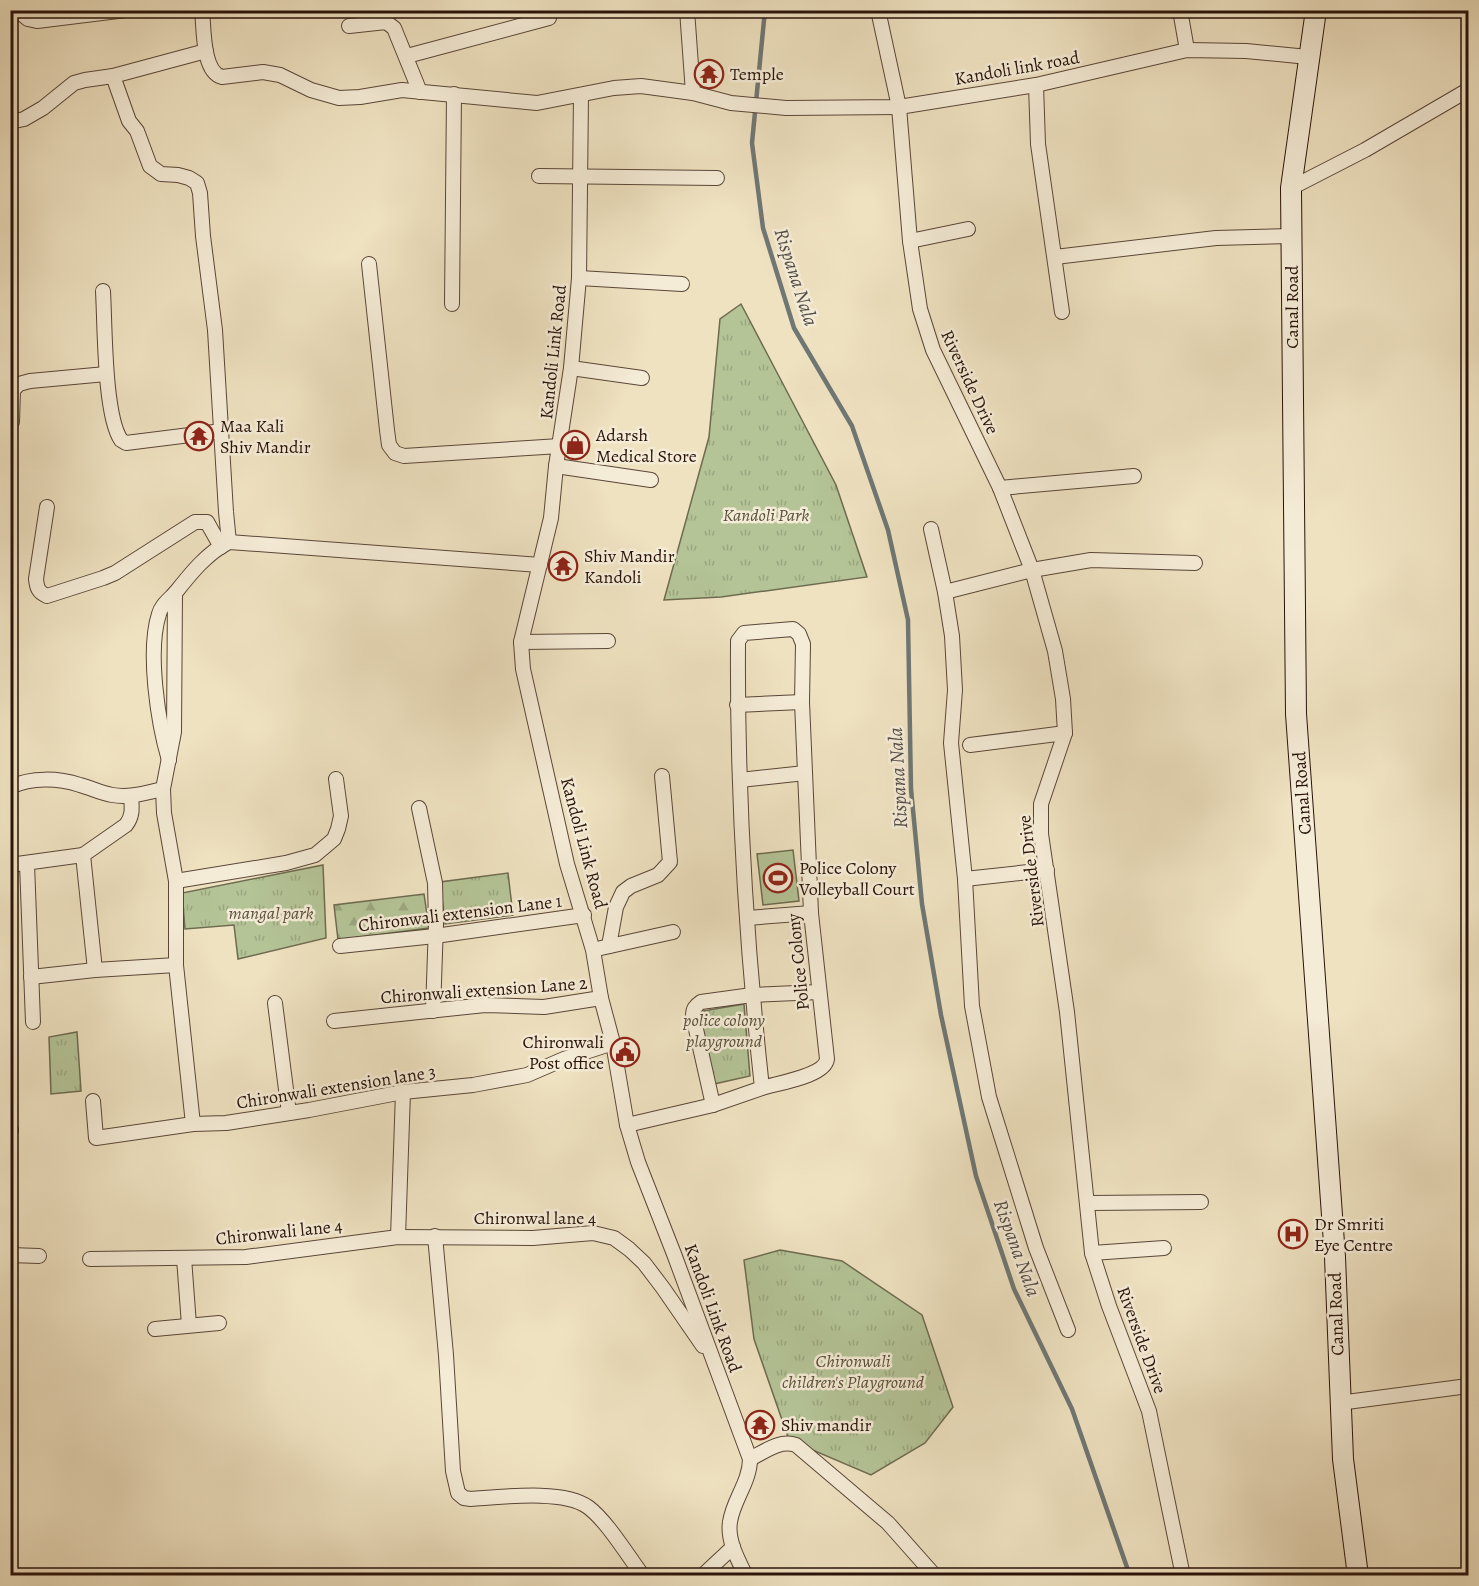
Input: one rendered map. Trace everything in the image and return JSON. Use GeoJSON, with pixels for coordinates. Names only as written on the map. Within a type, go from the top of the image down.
{"type":"FeatureCollection","features":[{"type":"Feature","properties":{"kind":"street"},"geometry":{"type":"LineString","coordinates":[[17,10],[28,19],[37,21],[126,10]]}},
{"type":"Feature","properties":{"kind":"street"},"geometry":{"type":"LineString","coordinates":[[202,10],[206,51],[213,72],[222,77],[263,72],[280,75],[311,90],[339,98],[402,90],[537,103],[614,88],[641,86],[693,93],[687,10]]}},
{"type":"Feature","properties":{"kind":"street","name":"Riverside Drive"},"geometry":{"type":"LineString","coordinates":[[878,10],[899,107],[909,241],[920,309],[933,350],[1000,488],[1032,570],[1055,651],[1063,699],[1065,734],[1041,804],[1041,834],[1067,1012],[1092,1253],[1109,1306],[1149,1411],[1183,1575]]}},
{"type":"Feature","properties":{"kind":"street"},"geometry":{"type":"LineString","coordinates":[[1180,10],[1188,50]]}},
{"type":"Feature","properties":{"kind":"street","name":"Canal Road"},"geometry":{"type":"LineString","coordinates":[[1316,10],[1291,188],[1296,714],[1335,1257],[1343,1459],[1358,1575]]}},
{"type":"Feature","properties":{"kind":"street"},"geometry":{"type":"LineString","coordinates":[[407,56],[549,18]]}},
{"type":"Feature","properties":{"kind":"street"},"geometry":{"type":"LineString","coordinates":[[349,26],[386,22],[394,28],[420,92]]}},
{"type":"Feature","properties":{"kind":"street","name":"Kandoli link road"},"geometry":{"type":"LineString","coordinates":[[693,93],[731,104],[786,108],[899,107],[1036,85],[1188,50],[1246,51],[1308,57]]}},
{"type":"Feature","properties":{"kind":"street"},"geometry":{"type":"LineString","coordinates":[[10,122],[24,119],[43,108],[74,83],[113,76],[206,51]]}},
{"type":"Feature","properties":{"kind":"street"},"geometry":{"type":"LineString","coordinates":[[113,76],[129,121],[137,131],[150,166],[161,174],[189,178],[197,183],[201,194],[203,236],[215,330],[222,431],[225,544]]}},
{"type":"Feature","properties":{"kind":"street"},"geometry":{"type":"LineString","coordinates":[[1036,85],[1038,144],[1062,312]]}},
{"type":"Feature","properties":{"kind":"street"},"geometry":{"type":"LineString","coordinates":[[1291,188],[1365,150],[1468,90]]}},
{"type":"Feature","properties":{"kind":"street"},"geometry":{"type":"LineString","coordinates":[[452,304],[454,94]]}},
{"type":"Feature","properties":{"kind":"street","name":"Kandoli Link Road"},"geometry":{"type":"LineString","coordinates":[[581,95],[579,278],[571,368],[556,466],[551,518],[521,642],[523,669],[567,864],[593,950],[601,999],[613,1043],[627,1125],[638,1162],[750,1459]]}},
{"type":"Feature","properties":{"kind":"street"},"geometry":{"type":"LineString","coordinates":[[538,176],[717,178]]}},
{"type":"Feature","properties":{"kind":"street"},"geometry":{"type":"LineString","coordinates":[[909,241],[968,229]]}},
{"type":"Feature","properties":{"kind":"street"},"geometry":{"type":"LineString","coordinates":[[1055,257],[1216,238],[1292,236]]}},
{"type":"Feature","properties":{"kind":"street"},"geometry":{"type":"LineString","coordinates":[[369,264],[387,430],[389,445],[394,453],[404,456],[560,446]]}},
{"type":"Feature","properties":{"kind":"street"},"geometry":{"type":"LineString","coordinates":[[579,278],[682,284]]}},
{"type":"Feature","properties":{"kind":"street"},"geometry":{"type":"LineString","coordinates":[[103,291],[106,374],[114,424],[121,440],[126,443],[222,431]]}},
{"type":"Feature","properties":{"kind":"street"},"geometry":{"type":"LineString","coordinates":[[571,368],[642,378]]}},
{"type":"Feature","properties":{"kind":"street"},"geometry":{"type":"LineString","coordinates":[[12,422],[13,390],[19,384],[106,374]]}},
{"type":"Feature","properties":{"kind":"street"},"geometry":{"type":"LineString","coordinates":[[556,466],[651,480]]}},
{"type":"Feature","properties":{"kind":"street"},"geometry":{"type":"LineString","coordinates":[[1000,488],[1134,476]]}},
{"type":"Feature","properties":{"kind":"street"},"geometry":{"type":"LineString","coordinates":[[47,507],[36,579],[37,589],[47,596],[115,573],[195,522],[207,522],[225,544]]}},
{"type":"Feature","properties":{"kind":"street"},"geometry":{"type":"LineString","coordinates":[[931,529],[952,636],[955,690],[951,743],[964,879],[972,1006],[989,1097],[1036,1248],[1068,1330]]}},
{"type":"Feature","properties":{"kind":"street"},"geometry":{"type":"LineString","coordinates":[[193,1124],[176,965],[176,880],[164,813],[163,789],[169,760],[161,733],[155,664],[155,633],[159,612],[207,557],[225,544],[540,565]]}},
{"type":"Feature","properties":{"kind":"street"},"geometry":{"type":"LineString","coordinates":[[945,592],[1032,570],[1091,560],[1195,563]]}},
{"type":"Feature","properties":{"kind":"street","name":"Police Colony"},"geometry":{"type":"LineString","coordinates":[[737,705],[738,645],[741,636],[744,633],[793,629],[799,634],[803,644],[802,702],[811,913],[826,1065],[814,1073],[762,1088]]}},
{"type":"Feature","properties":{"kind":"street"},"geometry":{"type":"LineString","coordinates":[[521,642],[608,641]]}},
{"type":"Feature","properties":{"kind":"street"},"geometry":{"type":"LineString","coordinates":[[627,1125],[712,1105],[762,1088],[747,918],[737,705],[802,702]]}},
{"type":"Feature","properties":{"kind":"street"},"geometry":{"type":"LineString","coordinates":[[970,745],[1065,734]]}},
{"type":"Feature","properties":{"kind":"street"},"geometry":{"type":"LineString","coordinates":[[740,780],[805,773]]}},
{"type":"Feature","properties":{"kind":"street"},"geometry":{"type":"LineString","coordinates":[[609,946],[616,907],[623,892],[631,886],[658,875],[670,862],[662,776]]}},
{"type":"Feature","properties":{"kind":"street"},"geometry":{"type":"LineString","coordinates":[[10,787],[23,781],[52,779],[78,784],[109,795],[131,796],[163,789]]}},
{"type":"Feature","properties":{"kind":"street"},"geometry":{"type":"LineString","coordinates":[[176,880],[286,863],[315,855],[334,839],[338,829],[341,816],[336,779]]}},
{"type":"Feature","properties":{"kind":"street"},"geometry":{"type":"LineString","coordinates":[[10,865],[83,855],[126,825],[132,815],[131,796]]}},
{"type":"Feature","properties":{"kind":"street"},"geometry":{"type":"LineString","coordinates":[[419,808],[435,883],[433,1011]]}},
{"type":"Feature","properties":{"kind":"street"},"geometry":{"type":"LineString","coordinates":[[83,855],[95,970]]}},
{"type":"Feature","properties":{"kind":"street"},"geometry":{"type":"LineString","coordinates":[[27,864],[33,1022]]}},
{"type":"Feature","properties":{"kind":"street"},"geometry":{"type":"LineString","coordinates":[[964,879],[1047,870]]}},
{"type":"Feature","properties":{"kind":"street"},"geometry":{"type":"LineString","coordinates":[[747,918],[811,913]]}},
{"type":"Feature","properties":{"kind":"street","name":"Chironwali extension Lane 1"},"geometry":{"type":"LineString","coordinates":[[340,946],[435,936],[584,915]]}},
{"type":"Feature","properties":{"kind":"street"},"geometry":{"type":"LineString","coordinates":[[593,950],[673,932]]}},
{"type":"Feature","properties":{"kind":"street"},"geometry":{"type":"LineString","coordinates":[[31,976],[176,965]]}},
{"type":"Feature","properties":{"kind":"street"},"geometry":{"type":"LineString","coordinates":[[712,1105],[693,1011],[701,1002],[752,994],[819,992]]}},
{"type":"Feature","properties":{"kind":"street","name":"Chironwali extension Lane 2"},"geometry":{"type":"LineString","coordinates":[[334,1022],[485,1005],[544,1007],[601,999]]}},
{"type":"Feature","properties":{"kind":"street"},"geometry":{"type":"LineString","coordinates":[[275,1003],[289,1113]]}},
{"type":"Feature","properties":{"kind":"street","name":"Chironwali extension lane 3"},"geometry":{"type":"LineString","coordinates":[[93,1101],[96,1138],[193,1124],[226,1123],[403,1092],[473,1085],[527,1075],[564,1059],[613,1043]]}},
{"type":"Feature","properties":{"kind":"street"},"geometry":{"type":"LineString","coordinates":[[398,1237],[403,1092]]}},
{"type":"Feature","properties":{"kind":"street"},"geometry":{"type":"LineString","coordinates":[[1088,1203],[1201,1202]]}},
{"type":"Feature","properties":{"kind":"street","name":"Chironwal lane 4"},"geometry":{"type":"LineString","coordinates":[[435,1236],[533,1238],[592,1233],[614,1238],[629,1248],[644,1263],[716,1365]]}},
{"type":"Feature","properties":{"kind":"street"},"geometry":{"type":"LineString","coordinates":[[435,1236],[446,1355],[453,1471],[458,1493],[464,1498],[471,1499],[551,1496],[574,1499],[597,1514],[643,1575]]}},
{"type":"Feature","properties":{"kind":"street","name":"Chironwali lane 4"},"geometry":{"type":"LineString","coordinates":[[90,1259],[246,1257],[398,1237],[435,1236]]}},
{"type":"Feature","properties":{"kind":"street"},"geometry":{"type":"LineString","coordinates":[[1092,1253],[1164,1248]]}},
{"type":"Feature","properties":{"kind":"street"},"geometry":{"type":"LineString","coordinates":[[10,1255],[39,1256]]}},
{"type":"Feature","properties":{"kind":"street"},"geometry":{"type":"LineString","coordinates":[[184,1258],[189,1325]]}},
{"type":"Feature","properties":{"kind":"street"},"geometry":{"type":"LineString","coordinates":[[155,1329],[219,1323]]}},
{"type":"Feature","properties":{"kind":"street"},"geometry":{"type":"LineString","coordinates":[[1339,1402],[1468,1386]]}},
{"type":"Feature","properties":{"kind":"street"},"geometry":{"type":"LineString","coordinates":[[746,1575],[733,1546],[730,1521],[750,1470],[750,1459],[782,1443],[789,1442],[796,1445],[888,1522],[935,1575]]}},
{"type":"Feature","properties":{"kind":"street"},"geometry":{"type":"LineString","coordinates":[[702,1575],[733,1546]]}},
{"type":"Feature","properties":{"kind":"green space","name":"Kandoli Park"},"geometry":{"type":"Polygon","coordinates":[[[741,304],[836,485],[867,577],[721,597],[664,600],[709,437],[720,319],[741,304]]]}},
{"type":"Feature","properties":{"kind":"green space","name":"Police Colony Volleyball Court"},"geometry":{"type":"Polygon","coordinates":[[[793,850],[799,901],[763,905],[757,854],[793,850]]]}},
{"type":"Feature","properties":{"kind":"green space","name":"mangal park"},"geometry":{"type":"Polygon","coordinates":[[[323,865],[326,938],[238,959],[234,925],[185,929],[182,893],[323,865]]]}},
{"type":"Feature","properties":{"kind":"green space"},"geometry":{"type":"Polygon","coordinates":[[[508,873],[513,915],[445,924],[440,882],[508,873]]]}},
{"type":"Feature","properties":{"kind":"green space"},"geometry":{"type":"Polygon","coordinates":[[[10,879],[14,879],[17,1028],[10,1028],[10,879]]]}},
{"type":"Feature","properties":{"kind":"green space"},"geometry":{"type":"Polygon","coordinates":[[[424,894],[429,928],[338,940],[334,905],[424,894]]]}},
{"type":"Feature","properties":{"kind":"green space","name":"police colony playground"},"geometry":{"type":"Polygon","coordinates":[[[744,1004],[750,1076],[714,1084],[697,1012],[744,1004]]]}},
{"type":"Feature","properties":{"kind":"green space"},"geometry":{"type":"Polygon","coordinates":[[[77,1032],[81,1091],[51,1094],[49,1037],[77,1032]]]}},
{"type":"Feature","properties":{"kind":"green space","name":"Chironwali children's Playground"},"geometry":{"type":"Polygon","coordinates":[[[780,1250],[842,1261],[922,1315],[953,1407],[925,1443],[871,1475],[789,1440],[754,1339],[744,1260],[780,1250]]]}},
{"type":"Feature","properties":{"kind":"waterway","name":"Rispana Nala"},"geometry":{"type":"LineString","coordinates":[[765,10],[752,143],[763,228],[794,328],[852,426],[888,530],[908,620],[911,789],[922,904],[941,1015],[976,1176],[1014,1289],[1072,1409],[1130,1576]]}},
{"type":"Feature","properties":{"kind":"place","name":"Temple"},"geometry":{"type":"Point","coordinates":[709,74]}},
{"type":"Feature","properties":{"kind":"place","name":"Maa Kali Shiv Mandir"},"geometry":{"type":"Point","coordinates":[199,436]}},
{"type":"Feature","properties":{"kind":"place","name":"Adarsh Medical Store"},"geometry":{"type":"Point","coordinates":[575,445]}},
{"type":"Feature","properties":{"kind":"place","name":"Shiv Mandir Kandoli"},"geometry":{"type":"Point","coordinates":[563,566]}},
{"type":"Feature","properties":{"kind":"place","name":"Police Colony Volleyball Court"},"geometry":{"type":"Point","coordinates":[778,878]}},
{"type":"Feature","properties":{"kind":"place","name":"Chironwali Post office"},"geometry":{"type":"Point","coordinates":[625,1052]}},
{"type":"Feature","properties":{"kind":"place","name":"Dr Smriti Eye Centre"},"geometry":{"type":"Point","coordinates":[1293,1234]}},
{"type":"Feature","properties":{"kind":"place","name":"Shiv mandir"},"geometry":{"type":"Point","coordinates":[760,1425]}}]}
